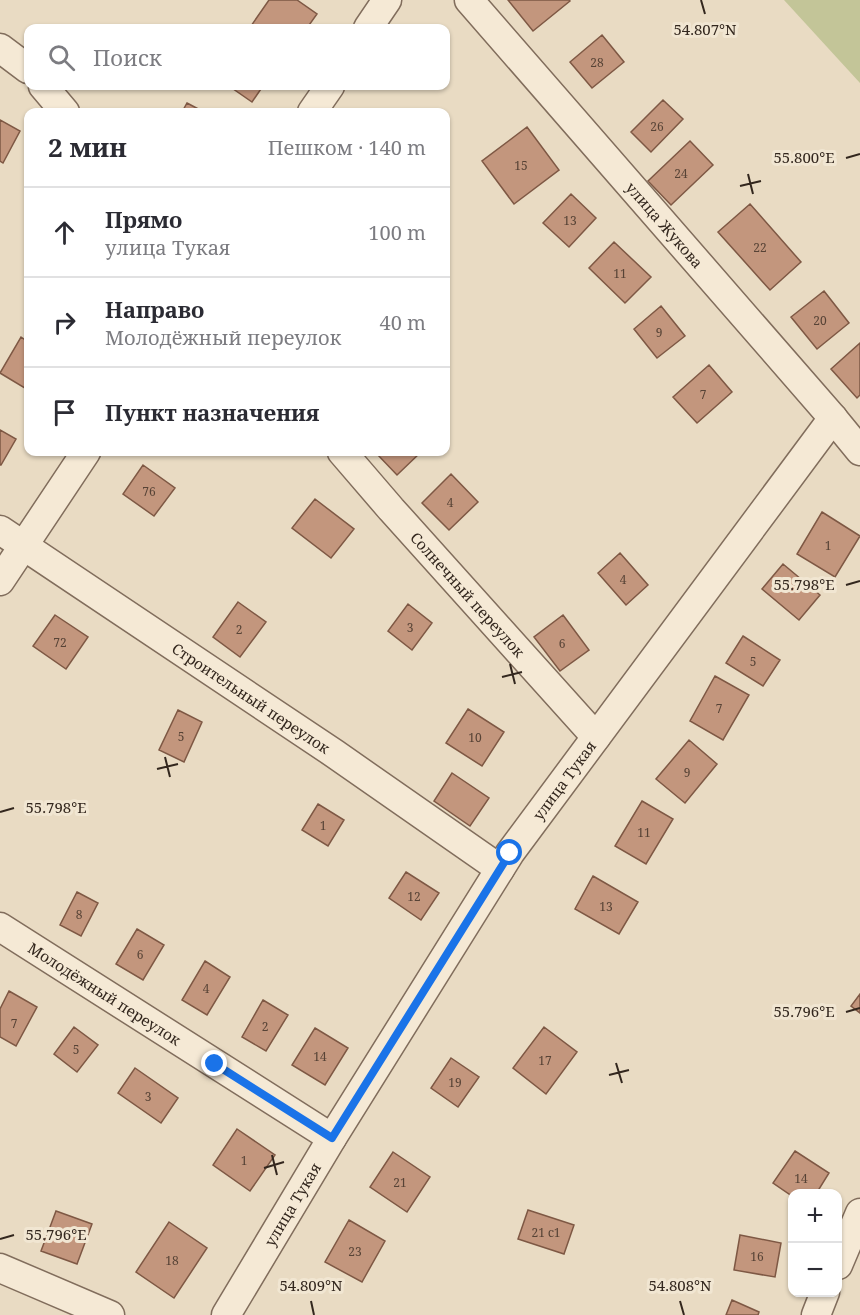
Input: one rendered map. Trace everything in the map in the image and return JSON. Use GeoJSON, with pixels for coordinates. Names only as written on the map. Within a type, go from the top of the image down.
{"type":"FeatureCollection","features":[{"type":"Feature","properties":{"kind":"street"},"geometry":{"type":"LineString","coordinates":[[371,24],[387,0]]}},
{"type":"Feature","properties":{"kind":"street","name":"улица Жукова"},"geometry":{"type":"LineString","coordinates":[[469,0],[860,451]]}},
{"type":"Feature","properties":{"kind":"street"},"geometry":{"type":"LineString","coordinates":[[0,48],[24,66]]}},
{"type":"Feature","properties":{"kind":"street"},"geometry":{"type":"LineString","coordinates":[[46,90],[62,108]]}},
{"type":"Feature","properties":{"kind":"street"},"geometry":{"type":"LineString","coordinates":[[315,108],[327,90]]}},
{"type":"Feature","properties":{"kind":"street","name":"улица Тукая"},"geometry":{"type":"LineString","coordinates":[[226,1315],[332,1138],[510,853],[833,418]]}},
{"type":"Feature","properties":{"kind":"street"},"geometry":{"type":"LineString","coordinates":[[0,582],[83,456]]}},
{"type":"Feature","properties":{"kind":"street","name":"Солнечный переулок"},"geometry":{"type":"LineString","coordinates":[[345,456],[596,737]]}},
{"type":"Feature","properties":{"kind":"street","name":"Строительный переулок"},"geometry":{"type":"LineString","coordinates":[[0,530],[335,754],[500,869]]}},
{"type":"Feature","properties":{"kind":"street","name":"Молодёжный переулок"},"geometry":{"type":"LineString","coordinates":[[0,927],[332,1138]]}},
{"type":"Feature","properties":{"kind":"street"},"geometry":{"type":"LineString","coordinates":[[842,1254],[860,1213]]}},
{"type":"Feature","properties":{"kind":"street"},"geometry":{"type":"LineString","coordinates":[[0,1268],[110,1315]]}},
{"type":"Feature","properties":{"kind":"street"},"geometry":{"type":"LineString","coordinates":[[816,1315],[823,1297]]}},
{"type":"Feature","properties":{"kind":"green space"},"geometry":{"type":"Polygon","coordinates":[[[784,0],[860,0],[860,83],[784,0]]]}},
{"type":"Feature","properties":{"kind":"building"},"geometry":{"type":"Polygon","coordinates":[[[269,0],[297,0],[317,14],[310,24],[252,24],[269,0]]]}},
{"type":"Feature","properties":{"kind":"building"},"geometry":{"type":"Polygon","coordinates":[[[508,0],[569,0],[570,1],[533,31],[508,0]]]}},
{"type":"Feature","properties":{"kind":"building"},"geometry":{"type":"Polygon","coordinates":[[[602,35],[624,62],[592,88],[570,62],[602,35]]]}},
{"type":"Feature","properties":{"kind":"building"},"geometry":{"type":"Polygon","coordinates":[[[235,90],[260,90],[252,102],[235,90]]]}},
{"type":"Feature","properties":{"kind":"building"},"geometry":{"type":"Polygon","coordinates":[[[663,100],[683,119],[651,152],[631,132],[663,100]]]}},
{"type":"Feature","properties":{"kind":"building"},"geometry":{"type":"Polygon","coordinates":[[[187,103],[196,108],[184,108],[187,103]]]}},
{"type":"Feature","properties":{"kind":"building"},"geometry":{"type":"Polygon","coordinates":[[[0,120],[20,131],[3,163],[0,161],[0,120]]]}},
{"type":"Feature","properties":{"kind":"building"},"geometry":{"type":"Polygon","coordinates":[[[527,127],[559,170],[514,204],[482,161],[527,127]]]}},
{"type":"Feature","properties":{"kind":"building"},"geometry":{"type":"Polygon","coordinates":[[[690,141],[713,165],[671,205],[648,181],[690,141]]]}},
{"type":"Feature","properties":{"kind":"building"},"geometry":{"type":"Polygon","coordinates":[[[571,194],[596,218],[569,247],[543,223],[571,194]]]}},
{"type":"Feature","properties":{"kind":"building"},"geometry":{"type":"Polygon","coordinates":[[[750,204],[801,262],[770,290],[718,232],[750,204]]]}},
{"type":"Feature","properties":{"kind":"building"},"geometry":{"type":"Polygon","coordinates":[[[614,242],[651,277],[625,303],[589,268],[614,242]]]}},
{"type":"Feature","properties":{"kind":"building"},"geometry":{"type":"Polygon","coordinates":[[[824,291],[849,323],[817,349],[791,317],[824,291]]]}},
{"type":"Feature","properties":{"kind":"building"},"geometry":{"type":"Polygon","coordinates":[[[661,306],[685,336],[657,358],[634,329],[661,306]]]}},
{"type":"Feature","properties":{"kind":"building"},"geometry":{"type":"Polygon","coordinates":[[[21,337],[24,339],[24,388],[0,373],[21,337]]]}},
{"type":"Feature","properties":{"kind":"building"},"geometry":{"type":"Polygon","coordinates":[[[860,343],[860,395],[857,398],[831,369],[860,343]]]}},
{"type":"Feature","properties":{"kind":"building"},"geometry":{"type":"Polygon","coordinates":[[[709,365],[732,392],[697,423],[673,397],[709,365]]]}},
{"type":"Feature","properties":{"kind":"building"},"geometry":{"type":"Polygon","coordinates":[[[0,430],[16,439],[1,465],[0,465],[0,430]]]}},
{"type":"Feature","properties":{"kind":"building"},"geometry":{"type":"Polygon","coordinates":[[[379,456],[417,456],[397,475],[379,456]]]}},
{"type":"Feature","properties":{"kind":"building"},"geometry":{"type":"Polygon","coordinates":[[[143,465],[175,488],[154,516],[123,494],[143,465]]]}},
{"type":"Feature","properties":{"kind":"building"},"geometry":{"type":"Polygon","coordinates":[[[451,474],[478,502],[449,530],[422,503],[451,474]]]}},
{"type":"Feature","properties":{"kind":"building"},"geometry":{"type":"Polygon","coordinates":[[[315,499],[354,529],[331,558],[292,528],[315,499]]]}},
{"type":"Feature","properties":{"kind":"building"},"geometry":{"type":"Polygon","coordinates":[[[822,512],[860,536],[835,577],[797,554],[822,512]]]}},
{"type":"Feature","properties":{"kind":"building"},"geometry":{"type":"Polygon","coordinates":[[[620,553],[648,585],[626,605],[598,573],[620,553]]]}},
{"type":"Feature","properties":{"kind":"building"},"geometry":{"type":"Polygon","coordinates":[[[783,564],[820,595],[799,620],[762,589],[783,564]]]}},
{"type":"Feature","properties":{"kind":"building"},"geometry":{"type":"Polygon","coordinates":[[[238,602],[266,622],[240,657],[213,637],[238,602]]]}},
{"type":"Feature","properties":{"kind":"building"},"geometry":{"type":"Polygon","coordinates":[[[408,604],[432,623],[412,650],[388,631],[408,604]]]}},
{"type":"Feature","properties":{"kind":"building"},"geometry":{"type":"Polygon","coordinates":[[[55,615],[88,637],[66,669],[33,646],[55,615]]]}},
{"type":"Feature","properties":{"kind":"building"},"geometry":{"type":"Polygon","coordinates":[[[563,615],[589,650],[560,671],[534,637],[563,615]]]}},
{"type":"Feature","properties":{"kind":"building"},"geometry":{"type":"Polygon","coordinates":[[[743,636],[780,660],[763,686],[726,663],[743,636]]]}},
{"type":"Feature","properties":{"kind":"building"},"geometry":{"type":"Polygon","coordinates":[[[715,676],[749,695],[723,740],[690,721],[715,676]]]}},
{"type":"Feature","properties":{"kind":"building"},"geometry":{"type":"Polygon","coordinates":[[[468,709],[504,732],[482,766],[446,743],[468,709]]]}},
{"type":"Feature","properties":{"kind":"building"},"geometry":{"type":"Polygon","coordinates":[[[178,710],[202,722],[184,762],[159,750],[178,710]]]}},
{"type":"Feature","properties":{"kind":"building"},"geometry":{"type":"Polygon","coordinates":[[[689,740],[717,764],[685,803],[656,779],[689,740]]]}},
{"type":"Feature","properties":{"kind":"building"},"geometry":{"type":"Polygon","coordinates":[[[452,773],[489,798],[470,826],[434,801],[452,773]]]}},
{"type":"Feature","properties":{"kind":"building"},"geometry":{"type":"Polygon","coordinates":[[[642,801],[673,819],[646,864],[615,846],[642,801]]]}},
{"type":"Feature","properties":{"kind":"building"},"geometry":{"type":"Polygon","coordinates":[[[318,804],[344,820],[328,846],[302,830],[318,804]]]}},
{"type":"Feature","properties":{"kind":"building"},"geometry":{"type":"Polygon","coordinates":[[[406,872],[439,893],[421,920],[389,898],[406,872]]]}},
{"type":"Feature","properties":{"kind":"building"},"geometry":{"type":"Polygon","coordinates":[[[593,876],[638,902],[619,934],[575,909],[593,876]]]}},
{"type":"Feature","properties":{"kind":"building"},"geometry":{"type":"Polygon","coordinates":[[[77,892],[98,903],[81,936],[60,925],[77,892]]]}},
{"type":"Feature","properties":{"kind":"building"},"geometry":{"type":"Polygon","coordinates":[[[137,929],[164,945],[143,980],[116,964],[137,929]]]}},
{"type":"Feature","properties":{"kind":"building"},"geometry":{"type":"Polygon","coordinates":[[[205,961],[230,977],[207,1015],[182,1000],[205,961]]]}},
{"type":"Feature","properties":{"kind":"building"},"geometry":{"type":"Polygon","coordinates":[[[9,991],[37,1007],[16,1046],[0,1037],[0,1009],[9,991]]]}},
{"type":"Feature","properties":{"kind":"building"},"geometry":{"type":"Polygon","coordinates":[[[860,994],[860,1013],[851,1006],[860,994]]]}},
{"type":"Feature","properties":{"kind":"building"},"geometry":{"type":"Polygon","coordinates":[[[263,1000],[288,1015],[266,1051],[242,1037],[263,1000]]]}},
{"type":"Feature","properties":{"kind":"building"},"geometry":{"type":"Polygon","coordinates":[[[74,1027],[98,1045],[77,1072],[54,1054],[74,1027]]]}},
{"type":"Feature","properties":{"kind":"building"},"geometry":{"type":"Polygon","coordinates":[[[544,1027],[577,1052],[546,1094],[513,1068],[544,1027]]]}},
{"type":"Feature","properties":{"kind":"building"},"geometry":{"type":"Polygon","coordinates":[[[315,1028],[348,1048],[325,1085],[292,1065],[315,1028]]]}},
{"type":"Feature","properties":{"kind":"building"},"geometry":{"type":"Polygon","coordinates":[[[451,1058],[479,1077],[458,1107],[431,1088],[451,1058]]]}},
{"type":"Feature","properties":{"kind":"building"},"geometry":{"type":"Polygon","coordinates":[[[135,1068],[178,1098],[161,1123],[118,1093],[135,1068]]]}},
{"type":"Feature","properties":{"kind":"building"},"geometry":{"type":"Polygon","coordinates":[[[237,1129],[275,1155],[250,1191],[213,1165],[237,1129]]]}},
{"type":"Feature","properties":{"kind":"building"},"geometry":{"type":"Polygon","coordinates":[[[795,1151],[829,1173],[819,1189],[788,1189],[788,1193],[773,1183],[795,1151]]]}},
{"type":"Feature","properties":{"kind":"building"},"geometry":{"type":"Polygon","coordinates":[[[393,1152],[430,1177],[407,1212],[370,1187],[393,1152]]]}},
{"type":"Feature","properties":{"kind":"building"},"geometry":{"type":"Polygon","coordinates":[[[528,1210],[574,1225],[564,1254],[518,1239],[528,1210]]]}},
{"type":"Feature","properties":{"kind":"building"},"geometry":{"type":"Polygon","coordinates":[[[56,1211],[92,1224],[77,1264],[41,1251],[56,1211]]]}},
{"type":"Feature","properties":{"kind":"building"},"geometry":{"type":"Polygon","coordinates":[[[349,1220],[385,1241],[362,1282],[325,1262],[349,1220]]]}},
{"type":"Feature","properties":{"kind":"building"},"geometry":{"type":"Polygon","coordinates":[[[169,1222],[207,1248],[174,1298],[136,1272],[169,1222]]]}},
{"type":"Feature","properties":{"kind":"building"},"geometry":{"type":"Polygon","coordinates":[[[740,1235],[781,1243],[775,1277],[734,1270],[740,1235]]]}},
{"type":"Feature","properties":{"kind":"building"},"geometry":{"type":"Polygon","coordinates":[[[732,1300],[759,1312],[758,1315],[726,1315],[732,1300]]]}},
{"type":"Feature","properties":{"kind":"route"},"geometry":{"type":"LineString","coordinates":[[215,1064],[332,1138],[510,853]]}}]}
